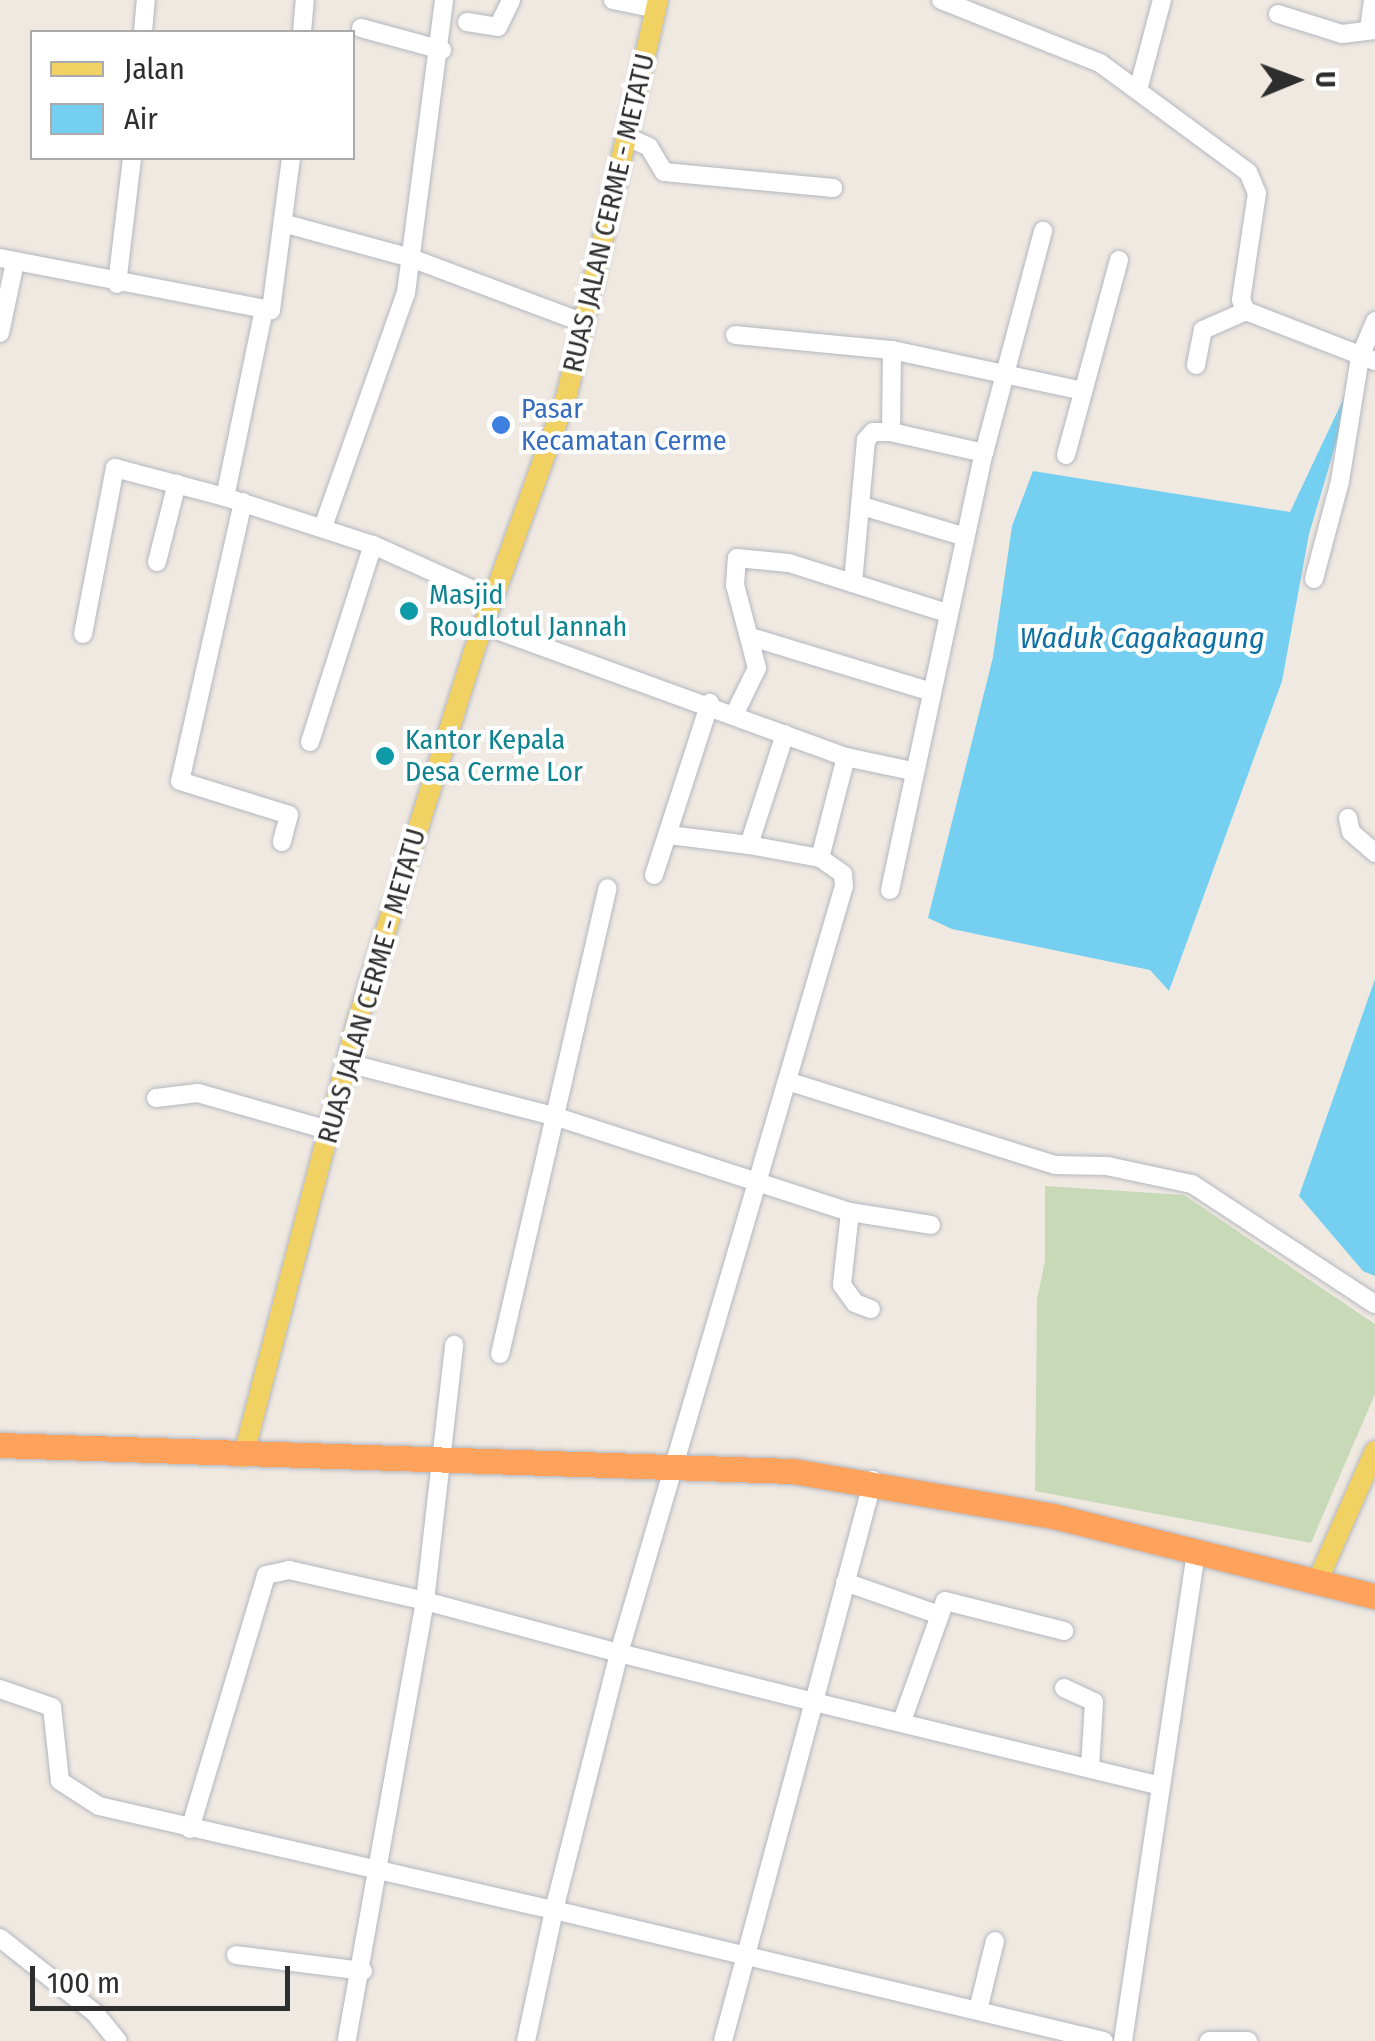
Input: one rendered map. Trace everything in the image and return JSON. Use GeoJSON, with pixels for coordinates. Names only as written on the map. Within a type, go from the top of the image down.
{"type":"FeatureCollection","features":[{"type":"Feature","properties":{"kind":"highway"},"geometry":{"type":"LineString","coordinates":[[0,1445],[243,1457],[674,1462],[873,1480],[1375,1596]]}},
{"type":"Feature","properties":{"kind":"main road","name":"RUAS JALAN CERME - METATU"},"geometry":{"type":"LineString","coordinates":[[243,1457],[347,1062],[483,625],[567,394],[657,5]]}},
{"type":"Feature","properties":{"kind":"main road"},"geometry":{"type":"LineString","coordinates":[[1318,1580],[1375,1451]]}},
{"type":"Feature","properties":{"kind":"street"},"geometry":{"type":"LineString","coordinates":[[143,30],[146,0]]}},
{"type":"Feature","properties":{"kind":"street"},"geometry":{"type":"LineString","coordinates":[[302,30],[305,0]]}},
{"type":"Feature","properties":{"kind":"street"},"geometry":{"type":"LineString","coordinates":[[323,527],[406,293],[442,50],[444,0]]}},
{"type":"Feature","properties":{"kind":"street"},"geometry":{"type":"LineString","coordinates":[[467,22],[498,27],[512,0]]}},
{"type":"Feature","properties":{"kind":"street"},"geometry":{"type":"LineString","coordinates":[[613,0],[657,5]]}},
{"type":"Feature","properties":{"kind":"street"},"geometry":{"type":"LineString","coordinates":[[942,0],[1100,63],[1255,181],[1257,228],[1241,300],[1246,311],[1368,359]]}},
{"type":"Feature","properties":{"kind":"street"},"geometry":{"type":"LineString","coordinates":[[1138,90],[1162,0]]}},
{"type":"Feature","properties":{"kind":"street"},"geometry":{"type":"LineString","coordinates":[[1278,14],[1342,34],[1372,29],[1372,0]]}},
{"type":"Feature","properties":{"kind":"street"},"geometry":{"type":"LineString","coordinates":[[362,28],[442,50]]}},
{"type":"Feature","properties":{"kind":"street"},"geometry":{"type":"LineString","coordinates":[[627,137],[650,147],[664,172],[833,188]]}},
{"type":"Feature","properties":{"kind":"street"},"geometry":{"type":"LineString","coordinates":[[117,284],[132,160]]}},
{"type":"Feature","properties":{"kind":"street"},"geometry":{"type":"LineString","coordinates":[[0,333],[7,260],[117,284],[271,310],[286,224],[292,160]]}},
{"type":"Feature","properties":{"kind":"street"},"geometry":{"type":"LineString","coordinates":[[286,224],[411,258],[584,323]]}},
{"type":"Feature","properties":{"kind":"street"},"geometry":{"type":"LineString","coordinates":[[890,890],[962,536],[1043,231]]}},
{"type":"Feature","properties":{"kind":"street"},"geometry":{"type":"LineString","coordinates":[[1066,455],[1119,260]]}},
{"type":"Feature","properties":{"kind":"street"},"geometry":{"type":"LineString","coordinates":[[264,309],[234,500],[180,781],[289,816],[282,842]]}},
{"type":"Feature","properties":{"kind":"street"},"geometry":{"type":"LineString","coordinates":[[1196,365],[1203,330],[1246,311]]}},
{"type":"Feature","properties":{"kind":"street"},"geometry":{"type":"LineString","coordinates":[[1314,579],[1375,321]]}},
{"type":"Feature","properties":{"kind":"street"},"geometry":{"type":"LineString","coordinates":[[734,336],[892,350],[1006,370],[1083,391]]}},
{"type":"Feature","properties":{"kind":"street"},"geometry":{"type":"LineString","coordinates":[[891,432],[892,350]]}},
{"type":"Feature","properties":{"kind":"street"},"geometry":{"type":"LineString","coordinates":[[853,583],[866,440],[873,432],[891,432],[984,453]]}},
{"type":"Feature","properties":{"kind":"street"},"geometry":{"type":"LineString","coordinates":[[83,634],[115,468],[323,527],[493,599]]}},
{"type":"Feature","properties":{"kind":"street"},"geometry":{"type":"LineString","coordinates":[[157,562],[177,484]]}},
{"type":"Feature","properties":{"kind":"street"},"geometry":{"type":"LineString","coordinates":[[862,506],[962,536]]}},
{"type":"Feature","properties":{"kind":"street"},"geometry":{"type":"LineString","coordinates":[[310,742],[373,545]]}},
{"type":"Feature","properties":{"kind":"street"},"geometry":{"type":"LineString","coordinates":[[736,713],[756,676],[751,637],[736,585],[737,558],[789,563],[946,613]]}},
{"type":"Feature","properties":{"kind":"street"},"geometry":{"type":"LineString","coordinates":[[483,625],[710,703],[846,757],[912,771]]}},
{"type":"Feature","properties":{"kind":"street"},"geometry":{"type":"LineString","coordinates":[[751,637],[929,691]]}},
{"type":"Feature","properties":{"kind":"street"},"geometry":{"type":"LineString","coordinates":[[654,875],[710,703]]}},
{"type":"Feature","properties":{"kind":"street"},"geometry":{"type":"LineString","coordinates":[[749,845],[785,734]]}},
{"type":"Feature","properties":{"kind":"street"},"geometry":{"type":"LineString","coordinates":[[820,858],[846,757]]}},
{"type":"Feature","properties":{"kind":"street"},"geometry":{"type":"LineString","coordinates":[[1348,818],[1350,832],[1375,853]]}},
{"type":"Feature","properties":{"kind":"street"},"geometry":{"type":"LineString","coordinates":[[526,2041],[554,1910],[619,1653],[844,886],[843,874],[820,858],[669,835]]}},
{"type":"Feature","properties":{"kind":"street"},"geometry":{"type":"LineString","coordinates":[[500,1354],[608,888]]}},
{"type":"Feature","properties":{"kind":"street"},"geometry":{"type":"LineString","coordinates":[[347,1062],[554,1116],[757,1178],[850,1212],[931,1225]]}},
{"type":"Feature","properties":{"kind":"street"},"geometry":{"type":"LineString","coordinates":[[787,1081],[1055,1165],[1107,1166],[1192,1184],[1375,1304]]}},
{"type":"Feature","properties":{"kind":"street"},"geometry":{"type":"LineString","coordinates":[[156,1098],[198,1093],[328,1130]]}},
{"type":"Feature","properties":{"kind":"street"},"geometry":{"type":"LineString","coordinates":[[850,1212],[842,1285],[855,1303],[871,1309]]}},
{"type":"Feature","properties":{"kind":"street"},"geometry":{"type":"LineString","coordinates":[[347,2041],[382,1869],[424,1601],[445,1460],[454,1345]]}},
{"type":"Feature","properties":{"kind":"street"},"geometry":{"type":"LineString","coordinates":[[723,2041],[873,1480]]}},
{"type":"Feature","properties":{"kind":"street"},"geometry":{"type":"LineString","coordinates":[[1122,2041],[1196,1552]]}},
{"type":"Feature","properties":{"kind":"street"},"geometry":{"type":"LineString","coordinates":[[190,1829],[266,1576],[289,1570],[1160,1786]]}},
{"type":"Feature","properties":{"kind":"street"},"geometry":{"type":"LineString","coordinates":[[845,1582],[937,1614]]}},
{"type":"Feature","properties":{"kind":"street"},"geometry":{"type":"LineString","coordinates":[[902,1721],[937,1614],[945,1601],[962,1601],[1064,1631]]}},
{"type":"Feature","properties":{"kind":"street"},"geometry":{"type":"LineString","coordinates":[[1064,1688],[1094,1702],[1090,1767]]}},
{"type":"Feature","properties":{"kind":"street"},"geometry":{"type":"LineString","coordinates":[[0,1689],[52,1706],[56,1768],[67,1790],[99,1806],[382,1869],[1104,2041]]}},
{"type":"Feature","properties":{"kind":"street"},"geometry":{"type":"LineString","coordinates":[[0,1938],[95,2013],[118,2041]]}},
{"type":"Feature","properties":{"kind":"street"},"geometry":{"type":"LineString","coordinates":[[978,2010],[995,1940]]}},
{"type":"Feature","properties":{"kind":"street"},"geometry":{"type":"LineString","coordinates":[[236,1955],[363,1972]]}},
{"type":"Feature","properties":{"kind":"street"},"geometry":{"type":"LineString","coordinates":[[1208,2041],[1248,2041]]}},
{"type":"Feature","properties":{"kind":"green space"},"geometry":{"type":"Polygon","coordinates":[[[1045,1186],[1184,1195],[1375,1324],[1375,1394],[1311,1543],[1035,1491],[1037,1299],[1045,1261],[1045,1186]]]}},
{"type":"Feature","properties":{"kind":"water","name":"Waduk Cagakagung"},"geometry":{"type":"Polygon","coordinates":[[[1359,366],[1309,534],[1282,681],[1169,991],[1150,970],[952,929],[928,918],[993,657],[1012,526],[1033,471],[1290,512],[1359,366]]]}},
{"type":"Feature","properties":{"kind":"water"},"geometry":{"type":"Polygon","coordinates":[[[1375,979],[1375,1276],[1363,1271],[1299,1196],[1375,979]]]}},
{"type":"Feature","properties":{"kind":"place","name":"Pasar Kecamatan Cerme"},"geometry":{"type":"Point","coordinates":[501,425]}},
{"type":"Feature","properties":{"kind":"place","name":"Masjid Roudlotul Jannah"},"geometry":{"type":"Point","coordinates":[409,611]}},
{"type":"Feature","properties":{"kind":"place","name":"Kantor Kepala Desa Cerme Lor"},"geometry":{"type":"Point","coordinates":[385,756]}}]}
